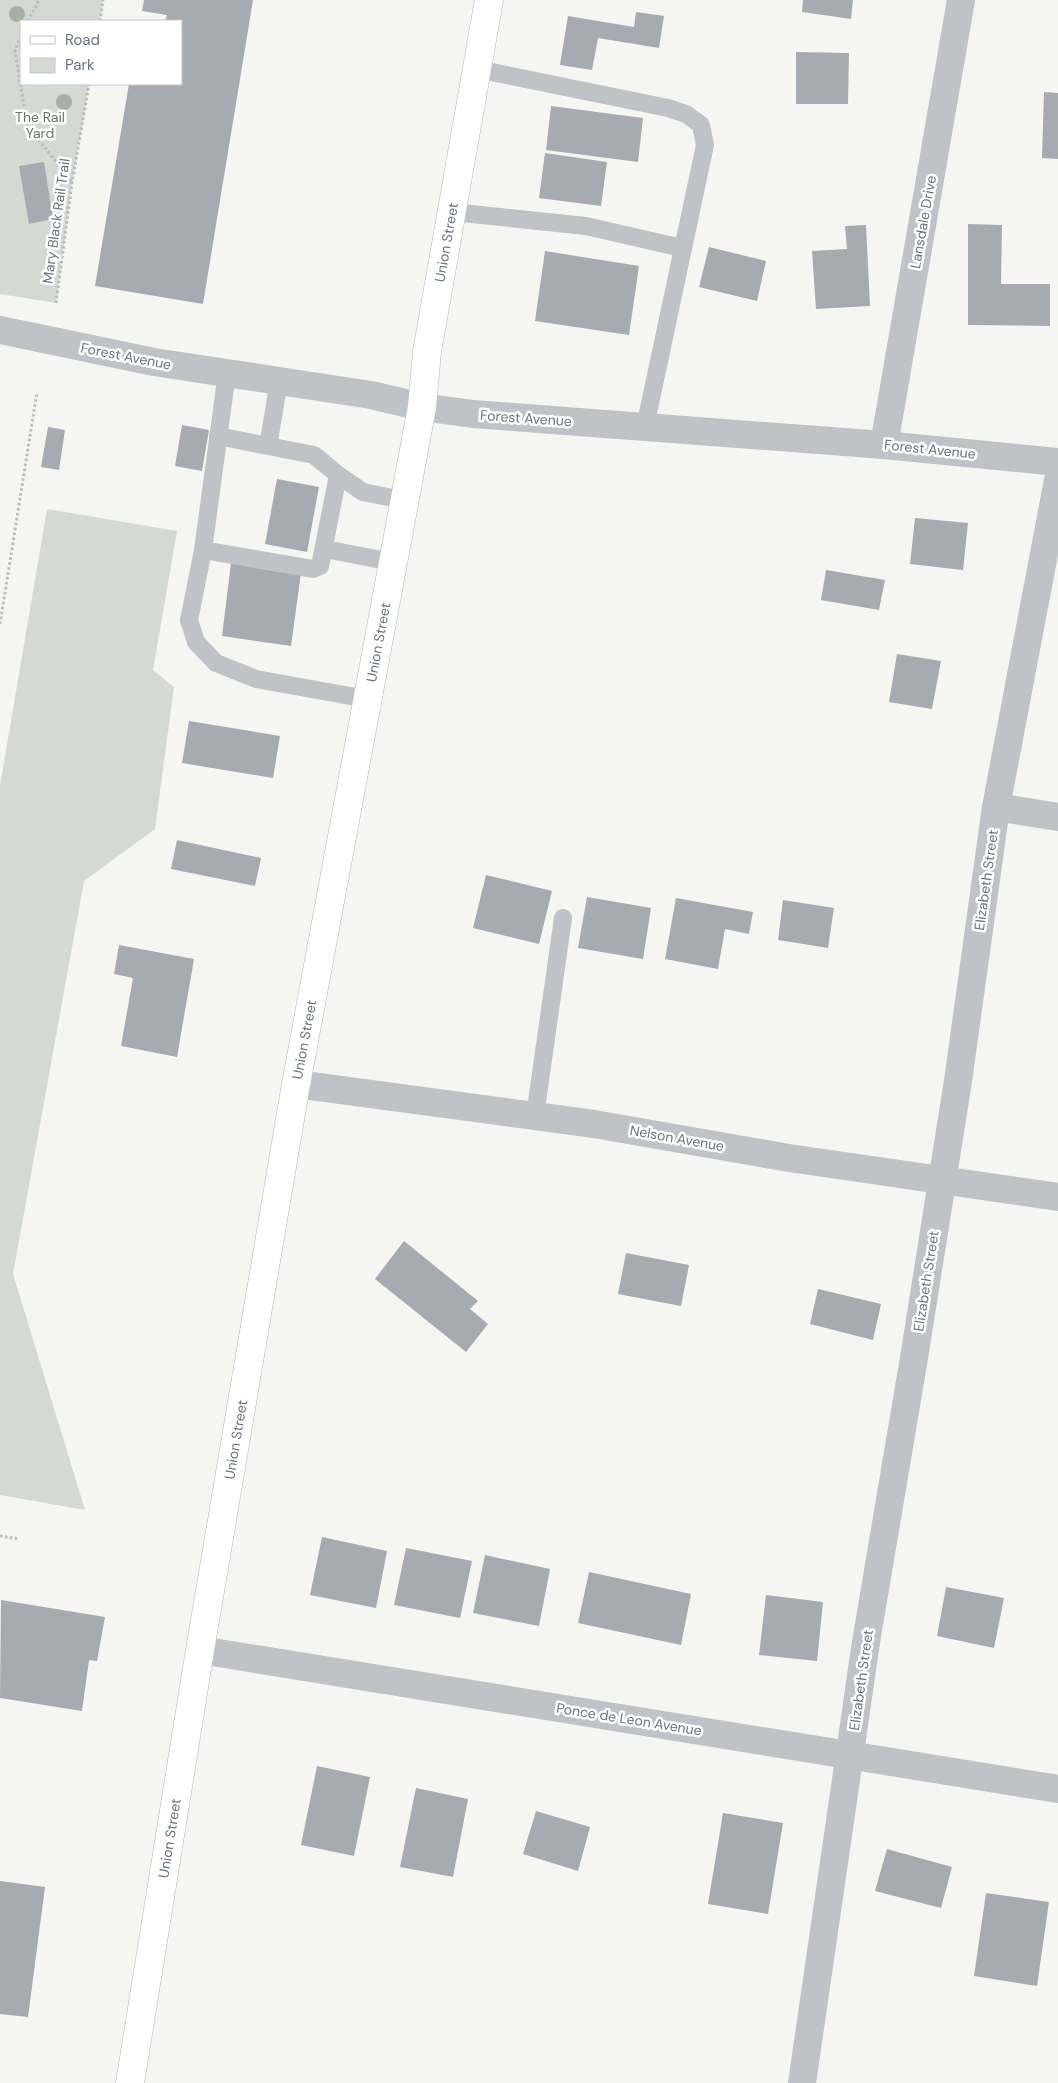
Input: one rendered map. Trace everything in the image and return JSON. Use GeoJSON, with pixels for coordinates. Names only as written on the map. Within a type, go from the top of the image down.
{"type":"FeatureCollection","features":[{"type":"Feature","properties":{"kind":"main road","name":"Union Street"},"geometry":{"type":"LineString","coordinates":[[130,2083],[200,1650],[296,1084],[422,407],[427,352],[489,0]]}},
{"type":"Feature","properties":{"kind":"street","name":"Lansdale Drive"},"geometry":{"type":"LineString","coordinates":[[884,445],[961,0]]}},
{"type":"Feature","properties":{"kind":"street","name":"Forest Avenue"},"geometry":{"type":"LineString","coordinates":[[0,330],[154,362],[371,395],[422,407],[474,414],[884,445],[1058,462]]}},
{"type":"Feature","properties":{"kind":"street","name":"Elizabeth Street"},"geometry":{"type":"LineString","coordinates":[[802,2083],[866,1642],[958,1081],[996,807],[1058,480]]}},
{"type":"Feature","properties":{"kind":"street"},"geometry":{"type":"LineString","coordinates":[[996,807],[1058,817]]}},
{"type":"Feature","properties":{"kind":"street","name":"Nelson Avenue"},"geometry":{"type":"LineString","coordinates":[[296,1084],[594,1124],[789,1158],[1058,1197]]}},
{"type":"Feature","properties":{"kind":"street","name":"Ponce de Leon Avenue"},"geometry":{"type":"LineString","coordinates":[[200,1650],[1058,1789]]}},
{"type":"Feature","properties":{"kind":"lane"},"geometry":{"type":"LineString","coordinates":[[477,70],[668,108],[686,114],[701,125],[705,145],[645,427]]}},
{"type":"Feature","properties":{"kind":"lane"},"geometry":{"type":"LineString","coordinates":[[452,212],[586,226],[682,248]]}},
{"type":"Feature","properties":{"kind":"lane"},"geometry":{"type":"LineString","coordinates":[[227,373],[203,550],[189,620],[196,642],[216,662],[256,679],[367,699]]}},
{"type":"Feature","properties":{"kind":"lane"},"geometry":{"type":"LineString","coordinates":[[268,446],[279,381]]}},
{"type":"Feature","properties":{"kind":"lane"},"geometry":{"type":"LineString","coordinates":[[218,436],[314,455],[363,492],[404,500]]}},
{"type":"Feature","properties":{"kind":"lane"},"geometry":{"type":"LineString","coordinates":[[203,550],[313,569],[320,566],[338,475]]}},
{"type":"Feature","properties":{"kind":"lane"},"geometry":{"type":"LineString","coordinates":[[324,549],[392,562]]}},
{"type":"Feature","properties":{"kind":"lane"},"geometry":{"type":"LineString","coordinates":[[535,1116],[563,918]]}},
{"type":"Feature","properties":{"kind":"path"},"geometry":{"type":"LineString","coordinates":[[29,20],[39,0]]}},
{"type":"Feature","properties":{"kind":"path"},"geometry":{"type":"LineString","coordinates":[[100,20],[103,0]]}},
{"type":"Feature","properties":{"kind":"path"},"geometry":{"type":"LineString","coordinates":[[20,38],[15,51],[20,85]]}},
{"type":"Feature","properties":{"kind":"path"},"geometry":{"type":"LineString","coordinates":[[20,85],[26,125],[72,183]]}},
{"type":"Feature","properties":{"kind":"path","name":"Mary Black Rail Trail"},"geometry":{"type":"LineString","coordinates":[[56,302],[72,183],[89,85]]}},
{"type":"Feature","properties":{"kind":"path"},"geometry":{"type":"LineString","coordinates":[[0,624],[37,392]]}},
{"type":"Feature","properties":{"kind":"path"},"geometry":{"type":"LineString","coordinates":[[0,1536],[19,1539]]}},
{"type":"Feature","properties":{"kind":"green space","name":"The Rail Yard"},"geometry":{"type":"Polygon","coordinates":[[[0,0],[103,0],[100,20],[20,20],[20,85],[89,85],[72,183],[56,303],[0,294],[0,0]]]}},
{"type":"Feature","properties":{"kind":"green space"},"geometry":{"type":"Polygon","coordinates":[[[47,509],[177,531],[153,670],[174,687],[155,829],[84,881],[13,1274],[85,1510],[0,1495],[0,786],[47,509]]]}},
{"type":"Feature","properties":{"kind":"building"},"geometry":{"type":"Polygon","coordinates":[[[144,0],[253,0],[203,304],[95,286],[129,85],[182,85],[182,20],[165,20],[167,15],[142,11],[144,0]]]}},
{"type":"Feature","properties":{"kind":"building"},"geometry":{"type":"Polygon","coordinates":[[[803,0],[853,0],[851,19],[802,12],[803,0]]]}},
{"type":"Feature","properties":{"kind":"building"},"geometry":{"type":"Polygon","coordinates":[[[636,12],[664,16],[659,48],[598,38],[592,70],[560,65],[568,16],[634,27],[636,12]]]}},
{"type":"Feature","properties":{"kind":"building"},"geometry":{"type":"Polygon","coordinates":[[[796,52],[849,53],[848,104],[796,104],[796,52]]]}},
{"type":"Feature","properties":{"kind":"building"},"geometry":{"type":"Polygon","coordinates":[[[1044,92],[1058,93],[1058,159],[1042,158],[1044,92]]]}},
{"type":"Feature","properties":{"kind":"building"},"geometry":{"type":"Polygon","coordinates":[[[551,106],[643,118],[638,162],[546,150],[551,106]]]}},
{"type":"Feature","properties":{"kind":"building"},"geometry":{"type":"Polygon","coordinates":[[[545,153],[607,162],[601,206],[539,198],[545,153]]]}},
{"type":"Feature","properties":{"kind":"building"},"geometry":{"type":"Polygon","coordinates":[[[44,162],[53,219],[29,224],[19,166],[44,162]]]}},
{"type":"Feature","properties":{"kind":"building"},"geometry":{"type":"Polygon","coordinates":[[[968,224],[1002,225],[1001,284],[1050,284],[1050,326],[968,325],[968,224]]]}},
{"type":"Feature","properties":{"kind":"building"},"geometry":{"type":"Polygon","coordinates":[[[866,225],[870,306],[816,309],[812,251],[847,249],[845,226],[866,225]]]}},
{"type":"Feature","properties":{"kind":"building"},"geometry":{"type":"Polygon","coordinates":[[[709,247],[766,261],[757,301],[699,287],[709,247]]]}},
{"type":"Feature","properties":{"kind":"building"},"geometry":{"type":"Polygon","coordinates":[[[545,251],[639,266],[629,335],[535,321],[545,251]]]}},
{"type":"Feature","properties":{"kind":"building"},"geometry":{"type":"Polygon","coordinates":[[[182,425],[209,430],[202,471],[175,466],[182,425]]]}},
{"type":"Feature","properties":{"kind":"building"},"geometry":{"type":"Polygon","coordinates":[[[48,427],[65,430],[59,470],[41,467],[48,427]]]}},
{"type":"Feature","properties":{"kind":"building"},"geometry":{"type":"Polygon","coordinates":[[[277,479],[319,487],[307,552],[265,544],[277,479]]]}},
{"type":"Feature","properties":{"kind":"building"},"geometry":{"type":"Polygon","coordinates":[[[915,518],[968,523],[963,570],[910,564],[915,518]]]}},
{"type":"Feature","properties":{"kind":"building"},"geometry":{"type":"Polygon","coordinates":[[[231,563],[301,573],[291,646],[222,636],[231,563]]]}},
{"type":"Feature","properties":{"kind":"building"},"geometry":{"type":"Polygon","coordinates":[[[826,570],[885,580],[879,610],[821,600],[826,570]]]}},
{"type":"Feature","properties":{"kind":"building"},"geometry":{"type":"Polygon","coordinates":[[[897,654],[941,661],[932,709],[889,702],[897,654]]]}},
{"type":"Feature","properties":{"kind":"building"},"geometry":{"type":"Polygon","coordinates":[[[189,721],[280,736],[273,778],[182,763],[189,721]]]}},
{"type":"Feature","properties":{"kind":"building"},"geometry":{"type":"Polygon","coordinates":[[[177,840],[261,858],[255,886],[171,869],[177,840]]]}},
{"type":"Feature","properties":{"kind":"building"},"geometry":{"type":"Polygon","coordinates":[[[486,875],[552,891],[539,944],[473,928],[486,875]]]}},
{"type":"Feature","properties":{"kind":"building"},"geometry":{"type":"Polygon","coordinates":[[[587,897],[651,908],[643,959],[578,948],[587,897]]]}},
{"type":"Feature","properties":{"kind":"building"},"geometry":{"type":"Polygon","coordinates":[[[676,898],[753,912],[749,934],[725,929],[718,969],[665,959],[676,898]]]}},
{"type":"Feature","properties":{"kind":"building"},"geometry":{"type":"Polygon","coordinates":[[[783,900],[834,908],[828,948],[778,940],[783,900]]]}},
{"type":"Feature","properties":{"kind":"building"},"geometry":{"type":"Polygon","coordinates":[[[119,945],[194,959],[177,1057],[121,1046],[133,978],[114,974],[119,945]]]}},
{"type":"Feature","properties":{"kind":"building"},"geometry":{"type":"Polygon","coordinates":[[[404,1241],[478,1301],[470,1309],[488,1324],[466,1352],[375,1279],[404,1241]]]}},
{"type":"Feature","properties":{"kind":"building"},"geometry":{"type":"Polygon","coordinates":[[[626,1253],[689,1265],[681,1306],[618,1294],[626,1253]]]}},
{"type":"Feature","properties":{"kind":"building"},"geometry":{"type":"Polygon","coordinates":[[[818,1289],[881,1304],[873,1340],[810,1324],[818,1289]]]}},
{"type":"Feature","properties":{"kind":"building"},"geometry":{"type":"Polygon","coordinates":[[[322,1537],[387,1551],[376,1608],[310,1595],[322,1537]]]}},
{"type":"Feature","properties":{"kind":"building"},"geometry":{"type":"Polygon","coordinates":[[[406,1548],[472,1561],[460,1618],[394,1605],[406,1548]]]}},
{"type":"Feature","properties":{"kind":"building"},"geometry":{"type":"Polygon","coordinates":[[[485,1555],[550,1569],[539,1626],[473,1613],[485,1555]]]}},
{"type":"Feature","properties":{"kind":"building"},"geometry":{"type":"Polygon","coordinates":[[[589,1572],[691,1594],[681,1645],[578,1623],[589,1572]]]}},
{"type":"Feature","properties":{"kind":"building"},"geometry":{"type":"Polygon","coordinates":[[[946,1587],[1004,1598],[994,1648],[937,1636],[946,1587]]]}},
{"type":"Feature","properties":{"kind":"building"},"geometry":{"type":"Polygon","coordinates":[[[766,1595],[823,1602],[817,1661],[759,1655],[766,1595]]]}},
{"type":"Feature","properties":{"kind":"building"},"geometry":{"type":"Polygon","coordinates":[[[1,1600],[105,1617],[97,1661],[89,1660],[82,1711],[0,1698],[1,1600]]]}},
{"type":"Feature","properties":{"kind":"building"},"geometry":{"type":"Polygon","coordinates":[[[317,1766],[370,1777],[354,1856],[301,1845],[317,1766]]]}},
{"type":"Feature","properties":{"kind":"building"},"geometry":{"type":"Polygon","coordinates":[[[416,1788],[468,1799],[453,1877],[400,1867],[416,1788]]]}},
{"type":"Feature","properties":{"kind":"building"},"geometry":{"type":"Polygon","coordinates":[[[536,1811],[590,1827],[578,1871],[523,1854],[536,1811]]]}},
{"type":"Feature","properties":{"kind":"building"},"geometry":{"type":"Polygon","coordinates":[[[723,1813],[783,1823],[768,1914],[708,1904],[723,1813]]]}},
{"type":"Feature","properties":{"kind":"building"},"geometry":{"type":"Polygon","coordinates":[[[887,1849],[952,1867],[941,1908],[875,1891],[887,1849]]]}},
{"type":"Feature","properties":{"kind":"building"},"geometry":{"type":"Polygon","coordinates":[[[0,1881],[45,1887],[28,2017],[0,2014],[0,1881]]]}},
{"type":"Feature","properties":{"kind":"building"},"geometry":{"type":"Polygon","coordinates":[[[986,1893],[1049,1902],[1037,1986],[974,1976],[986,1893]]]}}]}
